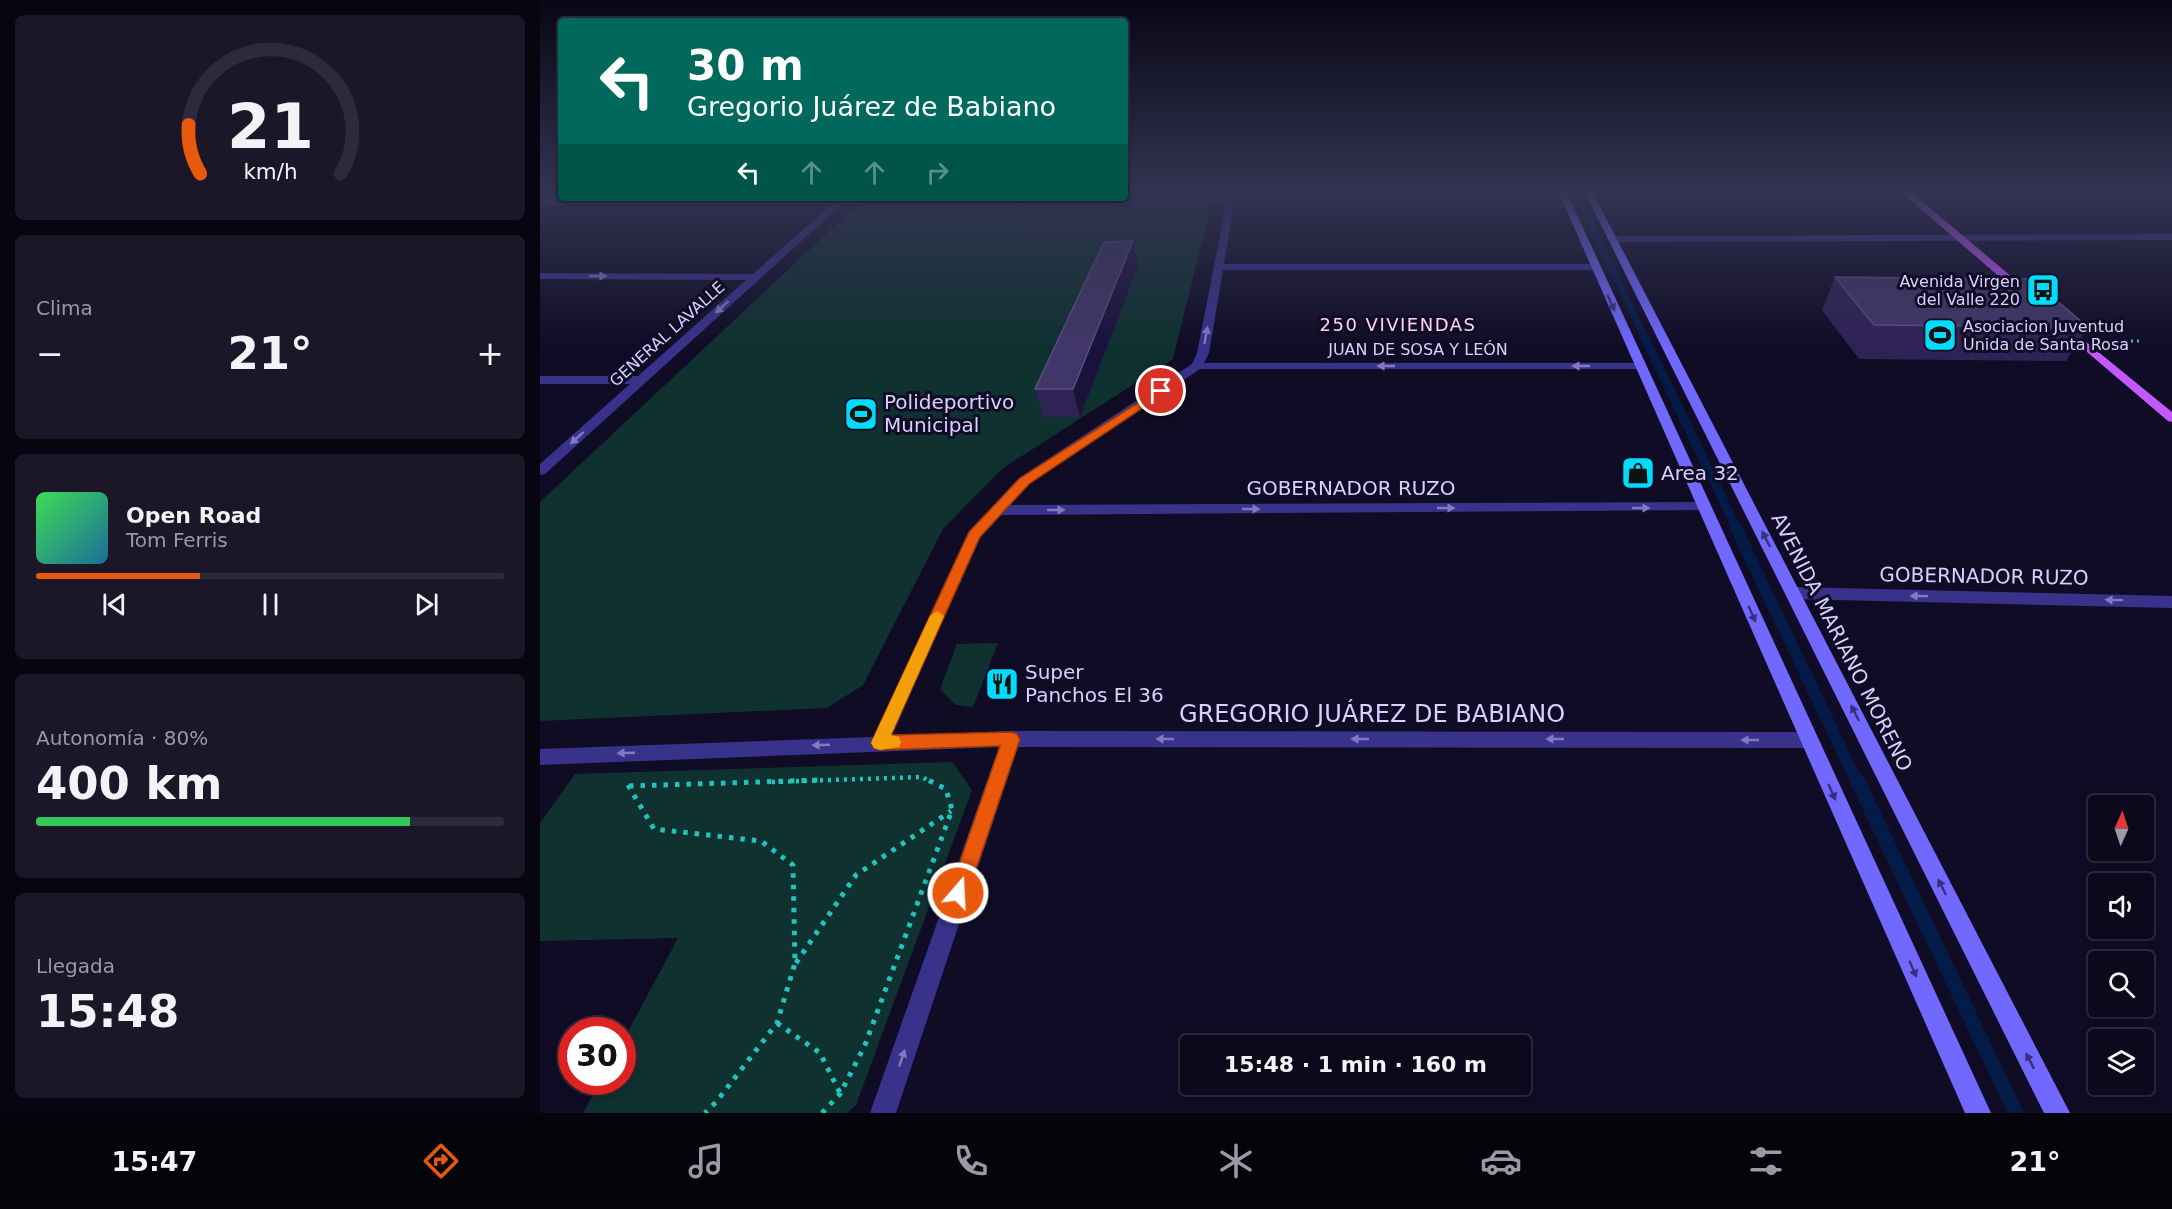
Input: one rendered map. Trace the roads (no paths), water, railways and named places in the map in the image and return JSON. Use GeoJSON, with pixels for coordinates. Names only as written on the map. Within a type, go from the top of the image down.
{"type":"FeatureCollection","features":[{"type":"Feature","properties":{"kind":"main road"},"geometry":{"type":"LineString","coordinates":[[1584,243],[1978,1113]]}},
{"type":"Feature","properties":{"kind":"main road","name":"AVENIDA MARIANO MORENO"},"geometry":{"type":"LineString","coordinates":[[1614,243],[2057,1113]]}},
{"type":"Feature","properties":{"kind":"main road"},"geometry":{"type":"LineString","coordinates":[[1965,243],[2028,296]]}},
{"type":"Feature","properties":{"kind":"main road"},"geometry":{"type":"LineString","coordinates":[[2054,319],[2172,418]]}},
{"type":"Feature","properties":{"kind":"street","name":"GENERAL LAVALLE"},"geometry":{"type":"LineString","coordinates":[[540,471],[794,243]]}},
{"type":"Feature","properties":{"kind":"street"},"geometry":{"type":"LineString","coordinates":[[880,743],[974,536],[1024,481],[1197,366],[1203,353],[1223,243]]}},
{"type":"Feature","properties":{"kind":"street"},"geometry":{"type":"LineString","coordinates":[[1218,267],[1595,267]]}},
{"type":"Feature","properties":{"kind":"street"},"geometry":{"type":"LineString","coordinates":[[540,276],[756,277]]}},
{"type":"Feature","properties":{"kind":"street","name":"JUAN DE SOSA Y LEÓN"},"geometry":{"type":"LineString","coordinates":[[1197,366],[1639,366]]}},
{"type":"Feature","properties":{"kind":"street"},"geometry":{"type":"LineString","coordinates":[[540,380],[641,380]]}},
{"type":"Feature","properties":{"kind":"street","name":"GOBERNADOR RUZO"},"geometry":{"type":"LineString","coordinates":[[998,510],[1704,507]]}},
{"type":"Feature","properties":{"kind":"street","name":"GOBERNADOR RUZO"},"geometry":{"type":"LineString","coordinates":[[1794,593],[2172,602]]}},
{"type":"Feature","properties":{"kind":"street"},"geometry":{"type":"LineString","coordinates":[[882,1113],[1011,739]]}},
{"type":"Feature","properties":{"kind":"street","name":"GREGORIO JUÁREZ DE BABIANO"},"geometry":{"type":"LineString","coordinates":[[540,757],[1011,739],[1809,740]]}},
{"type":"Feature","properties":{"kind":"waterway"},"geometry":{"type":"LineString","coordinates":[[1600,243],[1645,338]]}},
{"type":"Feature","properties":{"kind":"waterway"},"geometry":{"type":"LineString","coordinates":[[1644,336],[1737,529]]}},
{"type":"Feature","properties":{"kind":"waterway"},"geometry":{"type":"LineString","coordinates":[[1736,528],[1857,782]]}},
{"type":"Feature","properties":{"kind":"waterway"},"geometry":{"type":"LineString","coordinates":[[1857,780],[2016,1113]]}},
{"type":"Feature","properties":{"kind":"place","name":"Avenida Virgen del Valle 220"},"geometry":{"type":"Point","coordinates":[2043,290]}},
{"type":"Feature","properties":{"kind":"place","name":"Asociacion Juventud Unida de Santa Rosa"},"geometry":{"type":"Point","coordinates":[1940,335]}},
{"type":"Feature","properties":{"kind":"place","name":"Polideportivo Municipal"},"geometry":{"type":"Point","coordinates":[861,414]}},
{"type":"Feature","properties":{"kind":"place","name":"Area 32"},"geometry":{"type":"Point","coordinates":[1638,473]}},
{"type":"Feature","properties":{"kind":"place","name":"Super Panchos El 36"},"geometry":{"type":"Point","coordinates":[1002,684]}},
{"type":"Feature","properties":{"kind":"district","name":"250 VIVIENDAS"},"geometry":{"type":"Point","coordinates":[1398,324]}}]}
